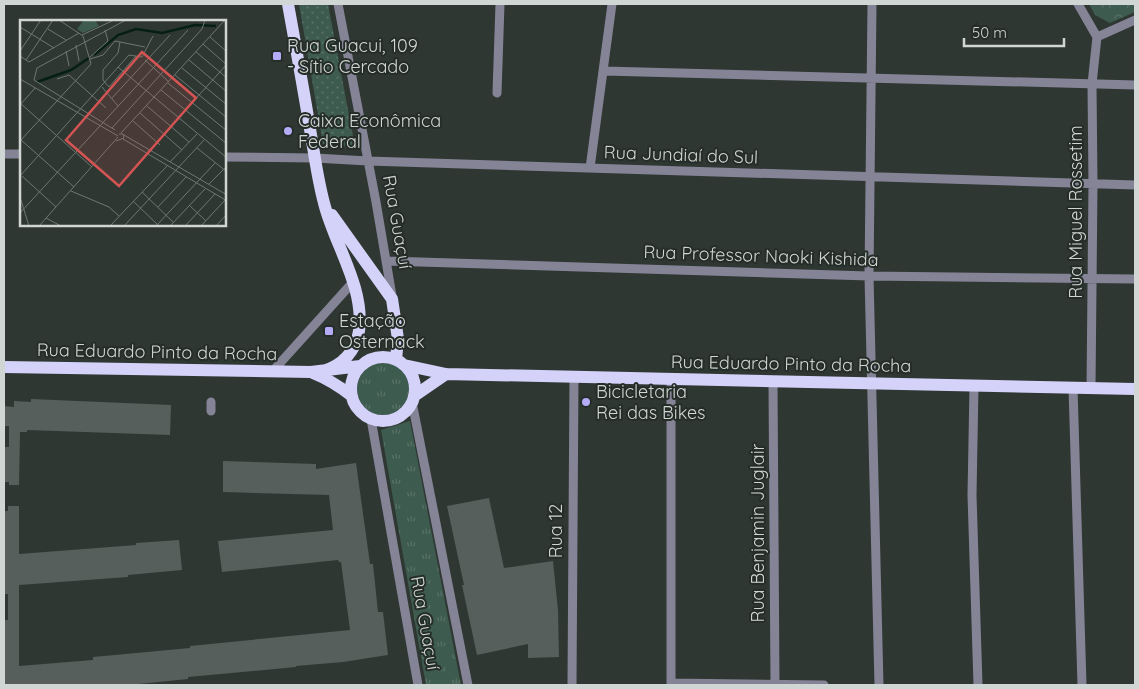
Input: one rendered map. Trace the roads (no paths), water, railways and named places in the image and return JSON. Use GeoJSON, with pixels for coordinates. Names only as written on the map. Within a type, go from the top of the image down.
{"type":"FeatureCollection","features":[{"type":"Feature","properties":{"kind":"main road","name":"Rua Guaçuí"},"geometry":{"type":"LineString","coordinates":[[288,4],[324,203],[353,282],[358,305],[360,324],[357,339]]}},
{"type":"Feature","properties":{"kind":"main road","name":"Rua Guaçuí"},"geometry":{"type":"LineString","coordinates":[[324,203],[392,299],[400,362]]}},
{"type":"Feature","properties":{"kind":"main road"},"geometry":{"type":"LineString","coordinates":[[353,282],[362,279],[373,280],[392,299]]}},
{"type":"Feature","properties":{"kind":"main road"},"geometry":{"type":"LineString","coordinates":[[357,339],[364,363]]}},
{"type":"Feature","properties":{"kind":"main road","name":"Rua Eduardo Pinto da Rocha"},"geometry":{"type":"LineString","coordinates":[[317,372],[337,365],[344,360],[357,339]]}},
{"type":"Feature","properties":{"kind":"main road"},"geometry":{"type":"LineString","coordinates":[[413,399],[413,379],[400,362],[387,357],[377,357],[364,363],[354,375],[351,385],[352,396],[356,406],[371,419],[381,421],[399,417],[407,410],[413,399],[446,374]]}},
{"type":"Feature","properties":{"kind":"main road","name":"Rua Eduardo Pinto da Rocha"},"geometry":{"type":"LineString","coordinates":[[400,362],[446,374],[1135,389]]}},
{"type":"Feature","properties":{"kind":"main road","name":"Rua Eduardo Pinto da Rocha"},"geometry":{"type":"LineString","coordinates":[[4,368],[317,372],[364,363]]}},
{"type":"Feature","properties":{"kind":"main road","name":"Rua Eduardo Pinto da Rocha"},"geometry":{"type":"LineString","coordinates":[[317,372],[352,396]]}},
{"type":"Feature","properties":{"kind":"street","name":"Rua Guaçuí"},"geometry":{"type":"LineString","coordinates":[[338,4],[392,299]]}},
{"type":"Feature","properties":{"kind":"street"},"geometry":{"type":"LineString","coordinates":[[497,93],[500,4]]}},
{"type":"Feature","properties":{"kind":"street"},"geometry":{"type":"LineString","coordinates":[[590,168],[612,4]]}},
{"type":"Feature","properties":{"kind":"street"},"geometry":{"type":"LineString","coordinates":[[872,4],[869,276],[879,685]]}},
{"type":"Feature","properties":{"kind":"street"},"geometry":{"type":"LineString","coordinates":[[1078,4],[1097,37],[1135,20]]}},
{"type":"Feature","properties":{"kind":"street","name":"Rua Miguel Rossetim"},"geometry":{"type":"LineString","coordinates":[[1091,388],[1092,84],[1097,37]]}},
{"type":"Feature","properties":{"kind":"street"},"geometry":{"type":"LineString","coordinates":[[604,70],[1135,86]]}},
{"type":"Feature","properties":{"kind":"street"},"geometry":{"type":"LineString","coordinates":[[4,154],[20,154]]}},
{"type":"Feature","properties":{"kind":"street","name":"Rua Jundiaí do Sul"},"geometry":{"type":"LineString","coordinates":[[226,157],[315,158],[1135,185]]}},
{"type":"Feature","properties":{"kind":"street","name":"Rua Professor Naoki Kishida"},"geometry":{"type":"LineString","coordinates":[[386,261],[869,276],[1135,279]]}},
{"type":"Feature","properties":{"kind":"street"},"geometry":{"type":"LineString","coordinates":[[272,372],[353,282]]}},
{"type":"Feature","properties":{"kind":"street","name":"Rua 12"},"geometry":{"type":"LineString","coordinates":[[572,685],[574,377]]}},
{"type":"Feature","properties":{"kind":"street"},"geometry":{"type":"LineString","coordinates":[[671,379],[671,684],[824,685]]}},
{"type":"Feature","properties":{"kind":"street","name":"Rua Benjamin Juglair"},"geometry":{"type":"LineString","coordinates":[[773,382],[775,685]]}},
{"type":"Feature","properties":{"kind":"street"},"geometry":{"type":"LineString","coordinates":[[974,386],[972,495],[978,685]]}},
{"type":"Feature","properties":{"kind":"street"},"geometry":{"type":"LineString","coordinates":[[1073,388],[1082,685]]}},
{"type":"Feature","properties":{"kind":"street","name":"Rua Guaçuí"},"geometry":{"type":"LineString","coordinates":[[413,399],[468,685]]}},
{"type":"Feature","properties":{"kind":"street","name":"Rua Guaçuí"},"geometry":{"type":"LineString","coordinates":[[371,419],[418,685]]}},
{"type":"Feature","properties":{"kind":"place","name":"Rua Guacui, 109 - Sítio Cercado"},"geometry":{"type":"Point","coordinates":[277,56]}},
{"type":"Feature","properties":{"kind":"place","name":"Caixa Econômica Federal"},"geometry":{"type":"Point","coordinates":[288,131]}},
{"type":"Feature","properties":{"kind":"place","name":"Estação Osternack"},"geometry":{"type":"Point","coordinates":[329,331]}},
{"type":"Feature","properties":{"kind":"place","name":"Bicicletaria Rei das Bikes"},"geometry":{"type":"Point","coordinates":[586,402]}}]}
